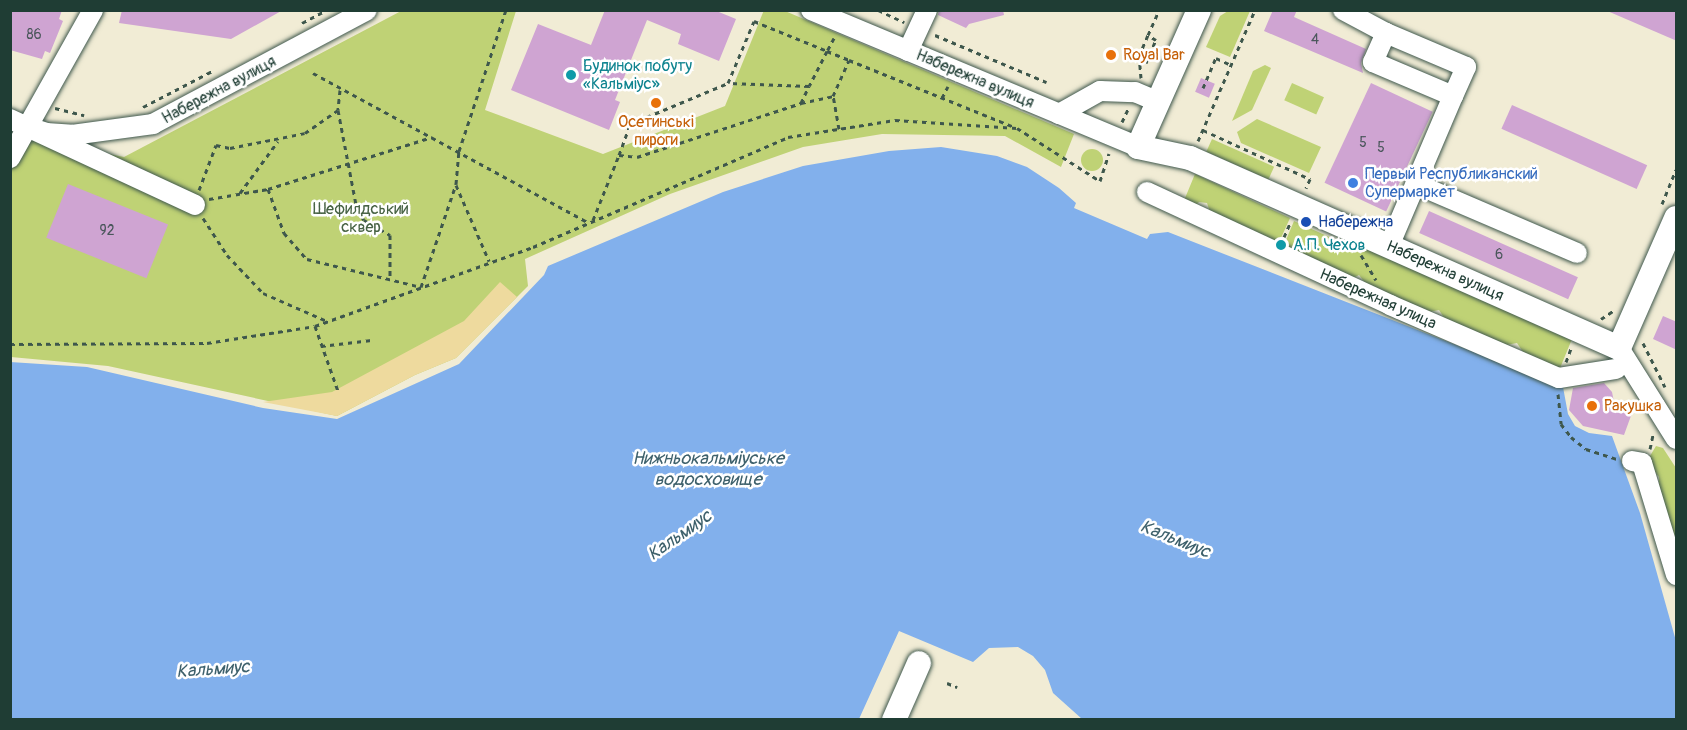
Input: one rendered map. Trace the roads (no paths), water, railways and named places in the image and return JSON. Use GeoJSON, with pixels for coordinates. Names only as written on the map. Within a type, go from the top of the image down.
{"type":"FeatureCollection","features":[{"type":"Feature","properties":{"kind":"main road"},"geometry":{"type":"LineString","coordinates":[[1138,147],[1199,10]]}},
{"type":"Feature","properties":{"kind":"main road"},"geometry":{"type":"LineString","coordinates":[[1158,102],[1181,157]]}},
{"type":"Feature","properties":{"kind":"main road","name":"Набережна вулиця"},"geometry":{"type":"LineString","coordinates":[[1138,147],[1181,157],[1389,246],[1579,330],[1617,358]]}},
{"type":"Feature","properties":{"kind":"main road"},"geometry":{"type":"LineString","coordinates":[[1617,358],[1668,214]]}},
{"type":"Feature","properties":{"kind":"main road"},"geometry":{"type":"LineString","coordinates":[[894,720],[919,663]]}},
{"type":"Feature","properties":{"kind":"street"},"geometry":{"type":"LineString","coordinates":[[10,158],[18,122],[39,104],[93,10]]}},
{"type":"Feature","properties":{"kind":"street","name":"Набережна вулиця"},"geometry":{"type":"LineString","coordinates":[[18,122],[46,133],[72,135],[153,124],[367,10]]}},
{"type":"Feature","properties":{"kind":"street","name":"Набережна вулиця"},"geometry":{"type":"LineString","coordinates":[[812,10],[1138,147]]}},
{"type":"Feature","properties":{"kind":"street"},"geometry":{"type":"LineString","coordinates":[[1343,10],[1386,33],[1466,67],[1389,246]]}},
{"type":"Feature","properties":{"kind":"street"},"geometry":{"type":"LineString","coordinates":[[909,51],[923,19]]}},
{"type":"Feature","properties":{"kind":"street"},"geometry":{"type":"LineString","coordinates":[[1386,33],[1373,62],[1453,96]]}},
{"type":"Feature","properties":{"kind":"street"},"geometry":{"type":"LineString","coordinates":[[1059,114],[1100,91],[1135,92],[1158,102]]}},
{"type":"Feature","properties":{"kind":"street"},"geometry":{"type":"LineString","coordinates":[[18,122],[195,204]]}},
{"type":"Feature","properties":{"kind":"street"},"geometry":{"type":"LineString","coordinates":[[1416,184],[1577,253]]}},
{"type":"Feature","properties":{"kind":"street","name":"Набережная улица"},"geometry":{"type":"LineString","coordinates":[[1147,192],[1390,305],[1559,380],[1617,358]]}},
{"type":"Feature","properties":{"kind":"street"},"geometry":{"type":"LineString","coordinates":[[1617,358],[1677,439]]}},
{"type":"Feature","properties":{"kind":"street"},"geometry":{"type":"LineString","coordinates":[[1637,462],[1677,575]]}},
{"type":"Feature","properties":{"kind":"water","name":"Нижньокальміуське водосховище"},"geometry":{"type":"Polygon","coordinates":[[[941,147],[997,156],[1027,167],[1059,188],[1076,203],[1074,208],[1147,239],[1150,234],[1168,232],[1563,387],[1568,414],[1575,426],[1589,433],[1612,436],[1640,513],[1676,641],[1676,719],[1082,719],[1053,693],[1045,670],[1033,656],[1018,647],[989,648],[973,662],[899,631],[859,719],[11,719],[10,362],[87,367],[263,408],[337,419],[459,364],[544,275],[548,266],[723,192],[803,166],[889,151],[941,147]]]}},
{"type":"Feature","properties":{"kind":"place","name":"Royal Bar"},"geometry":{"type":"Point","coordinates":[1111,55]}},
{"type":"Feature","properties":{"kind":"place","name":"Будинок побуту «Кальміус»"},"geometry":{"type":"Point","coordinates":[571,75]}},
{"type":"Feature","properties":{"kind":"place","name":"Осетинські пироги"},"geometry":{"type":"Point","coordinates":[656,103]}},
{"type":"Feature","properties":{"kind":"place","name":"Первый Республиканский Супермаркет"},"geometry":{"type":"Point","coordinates":[1353,183]}},
{"type":"Feature","properties":{"kind":"place","name":"Набережна"},"geometry":{"type":"Point","coordinates":[1306,222]}},
{"type":"Feature","properties":{"kind":"place","name":"А.П. Чехов"},"geometry":{"type":"Point","coordinates":[1281,245]}},
{"type":"Feature","properties":{"kind":"place","name":"Ракушка"},"geometry":{"type":"Point","coordinates":[1592,406]}},
{"type":"Feature","properties":{"kind":"park label","name":"Шефилдський сквер"},"geometry":{"type":"Point","coordinates":[361,218]}},
{"type":"Feature","properties":{"kind":"water label","name":"Кальмиус"},"geometry":{"type":"Point","coordinates":[680,536]}},
{"type":"Feature","properties":{"kind":"water label","name":"Кальмиус"},"geometry":{"type":"Point","coordinates":[1175,540]}},
{"type":"Feature","properties":{"kind":"water label","name":"Кальмиус"},"geometry":{"type":"Point","coordinates":[213,670]}}]}
